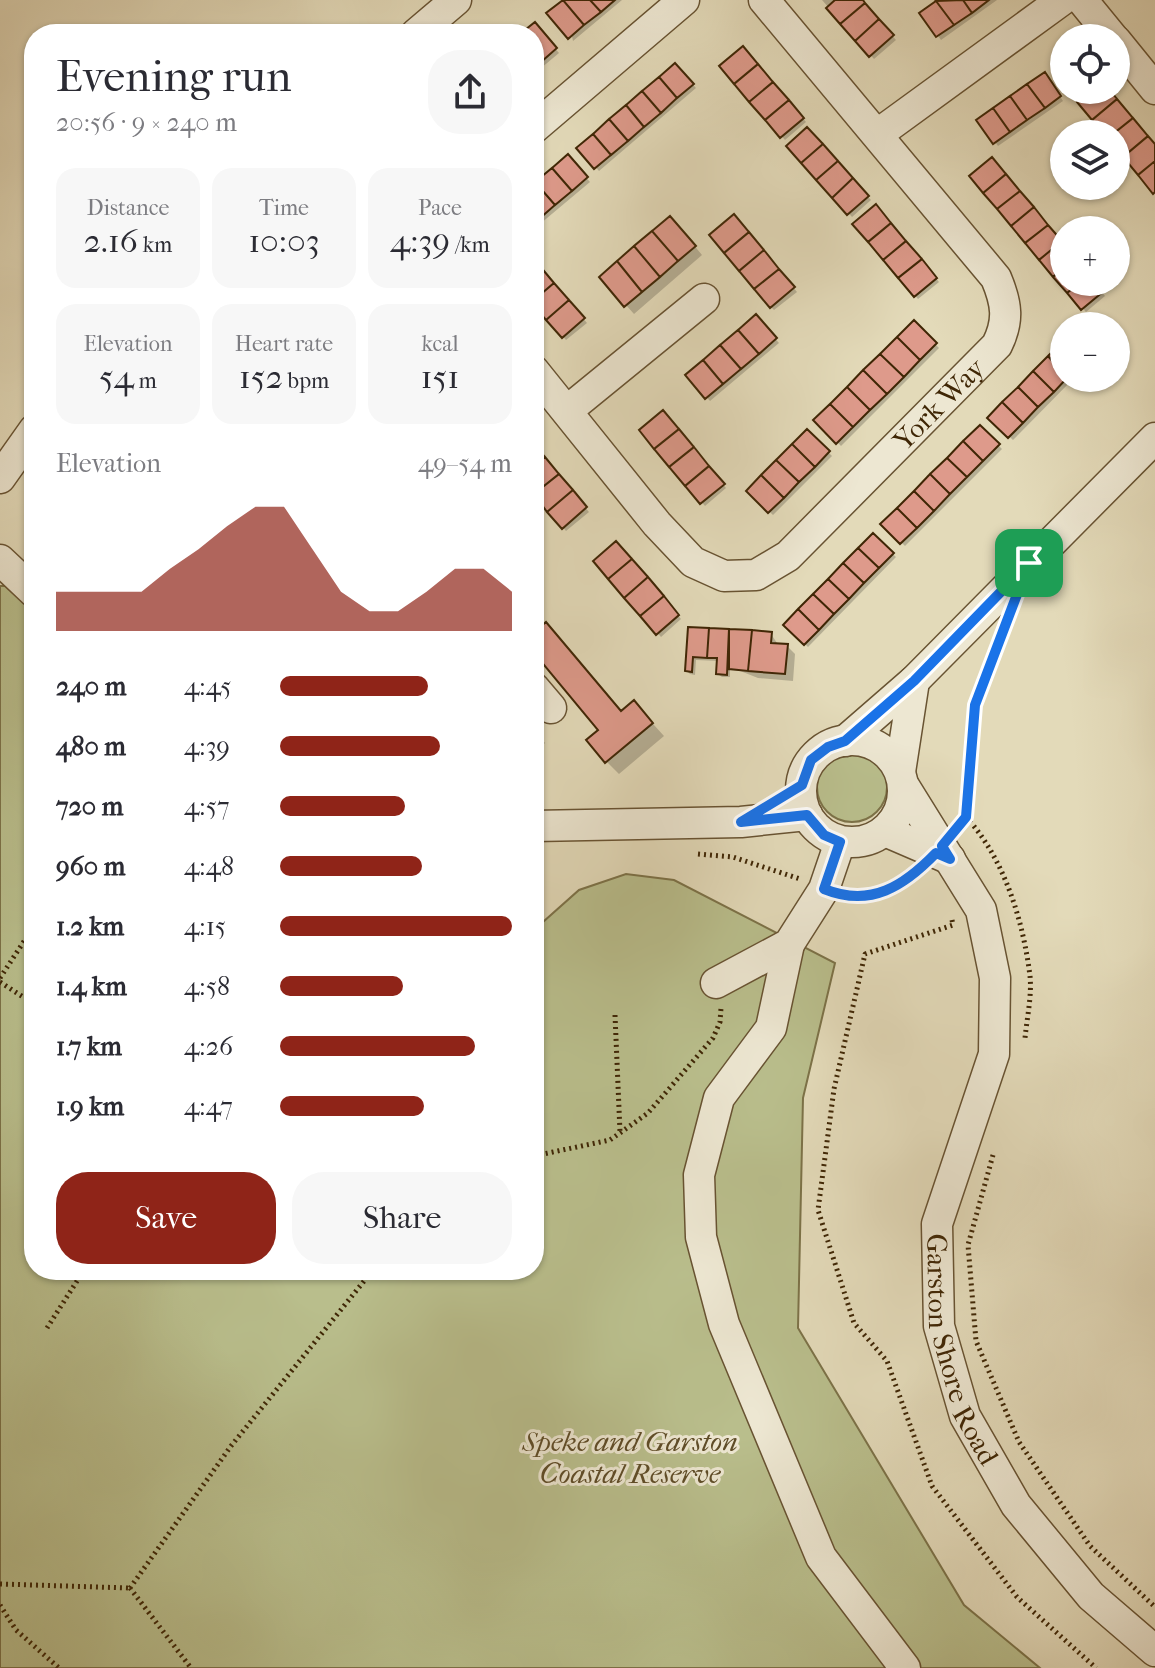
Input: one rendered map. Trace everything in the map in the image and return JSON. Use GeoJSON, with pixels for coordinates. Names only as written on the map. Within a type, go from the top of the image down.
{"type":"FeatureCollection","features":[{"type":"Feature","properties":{"kind":"street"},"geometry":{"type":"LineString","coordinates":[[428,24],[456,0]]}},
{"type":"Feature","properties":{"kind":"street"},"geometry":{"type":"LineString","coordinates":[[544,119],[684,0]]}},
{"type":"Feature","properties":{"kind":"street","name":"York Way"},"geometry":{"type":"LineString","coordinates":[[544,382],[657,524],[693,562],[724,576],[756,575],[788,556],[997,345],[1007,325],[1004,296],[996,278],[764,0]]}},
{"type":"Feature","properties":{"kind":"street"},"geometry":{"type":"LineString","coordinates":[[878,134],[1062,0]]}},
{"type":"Feature","properties":{"kind":"street"},"geometry":{"type":"LineString","coordinates":[[1082,0],[1102,24]]}},
{"type":"Feature","properties":{"kind":"street"},"geometry":{"type":"LineString","coordinates":[[1130,58],[1155,89]]}},
{"type":"Feature","properties":{"kind":"street"},"geometry":{"type":"LineString","coordinates":[[568,410],[704,299]]}},
{"type":"Feature","properties":{"kind":"street"},"geometry":{"type":"LineString","coordinates":[[914,681],[901,810],[885,831],[866,842],[840,842],[824,835],[807,815],[802,785],[811,760],[828,747],[845,741],[914,681],[1155,438]]}},
{"type":"Feature","properties":{"kind":"street"},"geometry":{"type":"LineString","coordinates":[[0,478],[24,444]]}},
{"type":"Feature","properties":{"kind":"street"},"geometry":{"type":"LineString","coordinates":[[0,560],[24,583]]}},
{"type":"Feature","properties":{"kind":"street"},"geometry":{"type":"LineString","coordinates":[[845,741],[878,747],[902,779]]}},
{"type":"Feature","properties":{"kind":"street","name":"Garston Shore Road"},"geometry":{"type":"LineString","coordinates":[[902,779],[943,852],[981,910],[995,978],[994,1054],[937,1224],[939,1326],[965,1416],[1016,1505],[1091,1596],[1155,1651]]}},
{"type":"Feature","properties":{"kind":"street"},"geometry":{"type":"LineString","coordinates":[[741,822],[802,785]]}},
{"type":"Feature","properties":{"kind":"street"},"geometry":{"type":"LineString","coordinates":[[544,826],[741,822],[807,815]]}},
{"type":"Feature","properties":{"kind":"street"},"geometry":{"type":"LineString","coordinates":[[885,831],[943,852]]}},
{"type":"Feature","properties":{"kind":"street"},"geometry":{"type":"LineString","coordinates":[[840,842],[824,889],[789,944],[771,1028],[719,1098],[699,1175],[701,1237],[724,1324],[821,1557],[905,1668]]}},
{"type":"Feature","properties":{"kind":"street"},"geometry":{"type":"LineString","coordinates":[[719,989],[789,944]]}},
{"type":"Feature","properties":{"kind":"path"},"geometry":{"type":"LineString","coordinates":[[692,854],[733,857],[843,896],[881,895],[920,870],[943,852],[966,817],[975,705],[1007,620]]}},
{"type":"Feature","properties":{"kind":"path"},"geometry":{"type":"LineString","coordinates":[[966,817],[986,839],[1011,895],[1030,977],[1024,1050]]}},
{"type":"Feature","properties":{"kind":"path"},"geometry":{"type":"LineString","coordinates":[[24,942],[0,980],[24,997]]}},
{"type":"Feature","properties":{"kind":"path"},"geometry":{"type":"LineString","coordinates":[[544,1154],[610,1140],[648,1113],[713,1038],[720,1022],[719,989]]}},
{"type":"Feature","properties":{"kind":"path"},"geometry":{"type":"LineString","coordinates":[[615,1015],[620,1133]]}},
{"type":"Feature","properties":{"kind":"path"},"geometry":{"type":"LineString","coordinates":[[995,1149],[968,1245],[976,1341],[1019,1442],[1090,1546],[1155,1607]]}},
{"type":"Feature","properties":{"kind":"path"},"geometry":{"type":"LineString","coordinates":[[47,1328],[78,1280]]}},
{"type":"Feature","properties":{"kind":"path"},"geometry":{"type":"LineString","coordinates":[[130,1588],[231,1446],[365,1280]]}},
{"type":"Feature","properties":{"kind":"path"},"geometry":{"type":"LineString","coordinates":[[0,1584],[130,1588]]}},
{"type":"Feature","properties":{"kind":"path"},"geometry":{"type":"LineString","coordinates":[[130,1588],[191,1668]]}},
{"type":"Feature","properties":{"kind":"path"},"geometry":{"type":"LineString","coordinates":[[0,1605],[16,1630],[59,1668]]}},
{"type":"Feature","properties":{"kind":"green space","name":"Speke and Garston Coastal Reserve"},"geometry":{"type":"Polygon","coordinates":[[[0,586],[6,586],[24,601],[24,1280],[544,1280],[544,921],[579,890],[626,874],[674,880],[835,963],[803,1098],[798,1328],[964,1605],[1040,1668],[0,1668],[0,586]]]}},
{"type":"Feature","properties":{"kind":"green space"},"geometry":{"type":"Polygon","coordinates":[[[859,752],[881,767],[887,787],[885,801],[877,812],[866,820],[845,822],[827,812],[819,801],[817,780],[827,762],[838,754],[859,752]]]}},
{"type":"Feature","properties":{"kind":"building"},"geometry":{"type":"Polygon","coordinates":[[[563,0],[590,0],[601,12],[584,25],[563,0]]]}},
{"type":"Feature","properties":{"kind":"building"},"geometry":{"type":"Polygon","coordinates":[[[563,0],[584,25],[568,39],[546,13],[563,0]]]}},
{"type":"Feature","properties":{"kind":"building"},"geometry":{"type":"Polygon","coordinates":[[[590,0],[615,0],[601,12],[590,0]]]}},
{"type":"Feature","properties":{"kind":"building"},"geometry":{"type":"Polygon","coordinates":[[[835,0],[863,0],[865,3],[840,24],[826,8],[835,0]]]}},
{"type":"Feature","properties":{"kind":"building"},"geometry":{"type":"Polygon","coordinates":[[[963,0],[972,13],[954,25],[936,1],[963,0]]]}},
{"type":"Feature","properties":{"kind":"building"},"geometry":{"type":"Polygon","coordinates":[[[963,0],[989,0],[972,13],[963,0]]]}},
{"type":"Feature","properties":{"kind":"building"},"geometry":{"type":"Polygon","coordinates":[[[936,1],[954,25],[936,37],[919,13],[936,1]]]}},
{"type":"Feature","properties":{"kind":"building"},"geometry":{"type":"Polygon","coordinates":[[[865,3],[879,19],[855,41],[840,24],[865,3]]]}},
{"type":"Feature","properties":{"kind":"building"},"geometry":{"type":"Polygon","coordinates":[[[879,19],[894,35],[869,57],[855,41],[879,19]]]}},
{"type":"Feature","properties":{"kind":"building"},"geometry":{"type":"Polygon","coordinates":[[[544,33],[557,48],[544,59],[544,33]]]}},
{"type":"Feature","properties":{"kind":"building"},"geometry":{"type":"Polygon","coordinates":[[[743,46],[758,64],[734,84],[719,66],[743,46]]]}},
{"type":"Feature","properties":{"kind":"building"},"geometry":{"type":"Polygon","coordinates":[[[675,63],[694,84],[677,98],[659,77],[675,63]]]}},
{"type":"Feature","properties":{"kind":"building"},"geometry":{"type":"Polygon","coordinates":[[[758,64],[773,82],[749,102],[734,84],[758,64]]]}},
{"type":"Feature","properties":{"kind":"building"},"geometry":{"type":"Polygon","coordinates":[[[1045,72],[1050,80],[1050,104],[1045,108],[1027,84],[1045,72]]]}},
{"type":"Feature","properties":{"kind":"building"},"geometry":{"type":"Polygon","coordinates":[[[659,77],[677,98],[661,113],[642,91],[659,77]]]}},
{"type":"Feature","properties":{"kind":"building"},"geometry":{"type":"Polygon","coordinates":[[[773,82],[789,100],[765,120],[749,102],[773,82]]]}},
{"type":"Feature","properties":{"kind":"building"},"geometry":{"type":"Polygon","coordinates":[[[1027,84],[1045,108],[1027,120],[1010,96],[1027,84]]]}},
{"type":"Feature","properties":{"kind":"building"},"geometry":{"type":"Polygon","coordinates":[[[642,91],[661,113],[644,127],[626,105],[642,91]]]}},
{"type":"Feature","properties":{"kind":"building"},"geometry":{"type":"Polygon","coordinates":[[[1010,96],[1027,120],[1010,132],[993,108],[1010,96]]]}},
{"type":"Feature","properties":{"kind":"building"},"geometry":{"type":"Polygon","coordinates":[[[789,100],[804,118],[780,138],[765,120],[789,100]]]}},
{"type":"Feature","properties":{"kind":"building"},"geometry":{"type":"Polygon","coordinates":[[[1079,104],[1111,104],[1092,120],[1079,104]]]}},
{"type":"Feature","properties":{"kind":"building"},"geometry":{"type":"Polygon","coordinates":[[[1111,104],[1121,104],[1133,118],[1130,120],[1092,120],[1111,104]]]}},
{"type":"Feature","properties":{"kind":"building"},"geometry":{"type":"Polygon","coordinates":[[[626,105],[644,127],[628,141],[609,119],[626,105]]]}},
{"type":"Feature","properties":{"kind":"building"},"geometry":{"type":"Polygon","coordinates":[[[993,108],[1010,132],[993,144],[976,120],[993,108]]]}},
{"type":"Feature","properties":{"kind":"building"},"geometry":{"type":"Polygon","coordinates":[[[1133,118],[1148,136],[1130,151],[1130,120],[1133,118]]]}},
{"type":"Feature","properties":{"kind":"building"},"geometry":{"type":"Polygon","coordinates":[[[609,119],[628,141],[611,155],[593,134],[609,119]]]}},
{"type":"Feature","properties":{"kind":"building"},"geometry":{"type":"Polygon","coordinates":[[[807,127],[823,144],[801,163],[786,146],[807,127]]]}},
{"type":"Feature","properties":{"kind":"building"},"geometry":{"type":"Polygon","coordinates":[[[593,134],[611,155],[594,169],[576,148],[593,134]]]}},
{"type":"Feature","properties":{"kind":"building"},"geometry":{"type":"Polygon","coordinates":[[[1148,136],[1155,144],[1155,161],[1138,175],[1130,165],[1130,151],[1148,136]]]}},
{"type":"Feature","properties":{"kind":"building"},"geometry":{"type":"Polygon","coordinates":[[[823,144],[838,161],[816,180],[801,163],[823,144]]]}},
{"type":"Feature","properties":{"kind":"building"},"geometry":{"type":"Polygon","coordinates":[[[568,154],[588,177],[572,191],[552,168],[568,154]]]}},
{"type":"Feature","properties":{"kind":"building"},"geometry":{"type":"Polygon","coordinates":[[[992,157],[1006,174],[983,193],[969,176],[992,157]]]}},
{"type":"Feature","properties":{"kind":"building"},"geometry":{"type":"Polygon","coordinates":[[[838,161],[853,178],[832,198],[816,180],[838,161]]]}},
{"type":"Feature","properties":{"kind":"building"},"geometry":{"type":"Polygon","coordinates":[[[1155,161],[1155,192],[1153,194],[1138,175],[1155,161]]]}},
{"type":"Feature","properties":{"kind":"building"},"geometry":{"type":"Polygon","coordinates":[[[552,168],[572,191],[555,205],[544,192],[544,175],[552,168]]]}},
{"type":"Feature","properties":{"kind":"building"},"geometry":{"type":"Polygon","coordinates":[[[1006,174],[1020,191],[997,209],[983,193],[1006,174]]]}},
{"type":"Feature","properties":{"kind":"building"},"geometry":{"type":"Polygon","coordinates":[[[853,178],[869,196],[847,215],[832,198],[853,178]]]}},
{"type":"Feature","properties":{"kind":"building"},"geometry":{"type":"Polygon","coordinates":[[[1020,191],[1034,207],[1011,226],[997,209],[1020,191]]]}},
{"type":"Feature","properties":{"kind":"building"},"geometry":{"type":"Polygon","coordinates":[[[544,192],[555,205],[544,215],[544,192]]]}},
{"type":"Feature","properties":{"kind":"building"},"geometry":{"type":"Polygon","coordinates":[[[876,204],[891,223],[868,242],[852,224],[876,204]]]}},
{"type":"Feature","properties":{"kind":"building"},"geometry":{"type":"Polygon","coordinates":[[[1034,207],[1048,225],[1025,243],[1011,226],[1034,207]]]}},
{"type":"Feature","properties":{"kind":"building"},"geometry":{"type":"Polygon","coordinates":[[[734,214],[749,232],[724,253],[709,235],[734,214]]]}},
{"type":"Feature","properties":{"kind":"building"},"geometry":{"type":"Polygon","coordinates":[[[670,216],[696,246],[678,261],[652,231],[670,216]]]}},
{"type":"Feature","properties":{"kind":"building"},"geometry":{"type":"Polygon","coordinates":[[[891,223],[906,241],[883,260],[868,242],[891,223]]]}},
{"type":"Feature","properties":{"kind":"building"},"geometry":{"type":"Polygon","coordinates":[[[1048,225],[1050,227],[1050,251],[1039,260],[1025,243],[1048,225]]]}},
{"type":"Feature","properties":{"kind":"building"},"geometry":{"type":"Polygon","coordinates":[[[652,231],[678,261],[660,277],[634,246],[652,231]]]}},
{"type":"Feature","properties":{"kind":"building"},"geometry":{"type":"Polygon","coordinates":[[[749,232],[764,250],[739,271],[724,253],[749,232]]]}},
{"type":"Feature","properties":{"kind":"building"},"geometry":{"type":"Polygon","coordinates":[[[906,241],[922,259],[898,278],[883,260],[906,241]]]}},
{"type":"Feature","properties":{"kind":"building"},"geometry":{"type":"Polygon","coordinates":[[[634,246],[660,277],[642,292],[617,261],[634,246]]]}},
{"type":"Feature","properties":{"kind":"building"},"geometry":{"type":"Polygon","coordinates":[[[764,250],[779,269],[754,289],[739,271],[764,250]]]}},
{"type":"Feature","properties":{"kind":"building"},"geometry":{"type":"Polygon","coordinates":[[[1050,251],[1050,273],[1039,260],[1050,251]]]}},
{"type":"Feature","properties":{"kind":"building"},"geometry":{"type":"Polygon","coordinates":[[[922,259],[937,278],[914,297],[898,278],[922,259]]]}},
{"type":"Feature","properties":{"kind":"building"},"geometry":{"type":"Polygon","coordinates":[[[617,261],[642,292],[624,307],[599,277],[617,261]]]}},
{"type":"Feature","properties":{"kind":"building"},"geometry":{"type":"Polygon","coordinates":[[[779,269],[795,287],[770,308],[754,289],[779,269]]]}},
{"type":"Feature","properties":{"kind":"building"},"geometry":{"type":"Polygon","coordinates":[[[544,271],[554,283],[544,292],[544,271]]]}},
{"type":"Feature","properties":{"kind":"building"},"geometry":{"type":"Polygon","coordinates":[[[554,283],[569,300],[546,320],[544,318],[544,292],[554,283]]]}},
{"type":"Feature","properties":{"kind":"building"},"geometry":{"type":"Polygon","coordinates":[[[1069,296],[1098,296],[1081,310],[1069,296]]]}},
{"type":"Feature","properties":{"kind":"building"},"geometry":{"type":"Polygon","coordinates":[[[569,300],[585,318],[562,338],[546,320],[569,300]]]}},
{"type":"Feature","properties":{"kind":"building"},"geometry":{"type":"Polygon","coordinates":[[[756,314],[777,338],[759,354],[738,330],[756,314]]]}},
{"type":"Feature","properties":{"kind":"building"},"geometry":{"type":"Polygon","coordinates":[[[914,320],[937,343],[920,360],[897,337],[914,320]]]}},
{"type":"Feature","properties":{"kind":"building"},"geometry":{"type":"Polygon","coordinates":[[[738,330],[759,354],[741,369],[720,345],[738,330]]]}},
{"type":"Feature","properties":{"kind":"building"},"geometry":{"type":"Polygon","coordinates":[[[897,337],[920,360],[904,377],[880,354],[897,337]]]}},
{"type":"Feature","properties":{"kind":"building"},"geometry":{"type":"Polygon","coordinates":[[[720,345],[741,369],[723,384],[703,360],[720,345]]]}},
{"type":"Feature","properties":{"kind":"building"},"geometry":{"type":"Polygon","coordinates":[[[880,354],[904,377],[887,394],[863,370],[880,354]]]}},
{"type":"Feature","properties":{"kind":"building"},"geometry":{"type":"Polygon","coordinates":[[[1048,356],[1050,388],[1033,371],[1048,356]]]}},
{"type":"Feature","properties":{"kind":"building"},"geometry":{"type":"Polygon","coordinates":[[[703,360],[723,384],[705,399],[685,375],[703,360]]]}},
{"type":"Feature","properties":{"kind":"building"},"geometry":{"type":"Polygon","coordinates":[[[863,370],[887,394],[870,410],[847,387],[863,370]]]}},
{"type":"Feature","properties":{"kind":"building"},"geometry":{"type":"Polygon","coordinates":[[[1033,371],[1050,388],[1050,392],[1054,392],[1038,407],[1018,387],[1033,371]]]}},
{"type":"Feature","properties":{"kind":"building"},"geometry":{"type":"Polygon","coordinates":[[[847,387],[870,410],[853,427],[830,404],[847,387]]]}},
{"type":"Feature","properties":{"kind":"building"},"geometry":{"type":"Polygon","coordinates":[[[1018,387],[1038,407],[1023,423],[1002,402],[1018,387]]]}},
{"type":"Feature","properties":{"kind":"building"},"geometry":{"type":"Polygon","coordinates":[[[1002,402],[1023,423],[1008,438],[987,418],[1002,402]]]}},
{"type":"Feature","properties":{"kind":"building"},"geometry":{"type":"Polygon","coordinates":[[[830,404],[853,427],[836,444],[813,420],[830,404]]]}},
{"type":"Feature","properties":{"kind":"building"},"geometry":{"type":"Polygon","coordinates":[[[663,410],[679,429],[654,449],[639,430],[663,410]]]}},
{"type":"Feature","properties":{"kind":"building"},"geometry":{"type":"Polygon","coordinates":[[[980,425],[1000,444],[983,461],[963,441],[980,425]]]}},
{"type":"Feature","properties":{"kind":"building"},"geometry":{"type":"Polygon","coordinates":[[[679,429],[694,447],[669,467],[654,449],[679,429]]]}},
{"type":"Feature","properties":{"kind":"building"},"geometry":{"type":"Polygon","coordinates":[[[807,429],[830,451],[815,467],[792,444],[807,429]]]}},
{"type":"Feature","properties":{"kind":"building"},"geometry":{"type":"Polygon","coordinates":[[[963,441],[983,461],[967,477],[947,458],[963,441]]]}},
{"type":"Feature","properties":{"kind":"building"},"geometry":{"type":"Polygon","coordinates":[[[792,444],[815,467],[799,482],[776,460],[792,444]]]}},
{"type":"Feature","properties":{"kind":"building"},"geometry":{"type":"Polygon","coordinates":[[[694,447],[709,466],[685,486],[669,467],[694,447]]]}},
{"type":"Feature","properties":{"kind":"building"},"geometry":{"type":"Polygon","coordinates":[[[544,458],[559,474],[544,486],[544,458]]]}},
{"type":"Feature","properties":{"kind":"building"},"geometry":{"type":"Polygon","coordinates":[[[947,458],[967,477],[950,494],[930,474],[947,458]]]}},
{"type":"Feature","properties":{"kind":"building"},"geometry":{"type":"Polygon","coordinates":[[[776,460],[799,482],[784,498],[761,475],[776,460]]]}},
{"type":"Feature","properties":{"kind":"building"},"geometry":{"type":"Polygon","coordinates":[[[709,466],[725,484],[700,504],[685,486],[709,466]]]}},
{"type":"Feature","properties":{"kind":"building"},"geometry":{"type":"Polygon","coordinates":[[[559,474],[573,490],[547,512],[544,508],[544,486],[559,474]]]}},
{"type":"Feature","properties":{"kind":"building"},"geometry":{"type":"Polygon","coordinates":[[[930,474],[950,494],[934,511],[914,491],[930,474]]]}},
{"type":"Feature","properties":{"kind":"building"},"geometry":{"type":"Polygon","coordinates":[[[761,475],[784,498],[768,513],[746,491],[761,475]]]}},
{"type":"Feature","properties":{"kind":"building"},"geometry":{"type":"Polygon","coordinates":[[[573,490],[587,507],[562,529],[547,512],[573,490]]]}},
{"type":"Feature","properties":{"kind":"building"},"geometry":{"type":"Polygon","coordinates":[[[914,491],[934,511],[917,528],[897,508],[914,491]]]}},
{"type":"Feature","properties":{"kind":"building"},"geometry":{"type":"Polygon","coordinates":[[[897,508],[917,528],[900,544],[880,524],[897,508]]]}},
{"type":"Feature","properties":{"kind":"building"},"geometry":{"type":"Polygon","coordinates":[[[873,533],[894,553],[879,568],[858,548],[873,533]]]}},
{"type":"Feature","properties":{"kind":"building"},"geometry":{"type":"Polygon","coordinates":[[[616,541],[632,559],[608,579],[593,561],[616,541]]]}},
{"type":"Feature","properties":{"kind":"building"},"geometry":{"type":"Polygon","coordinates":[[[858,548],[879,568],[864,583],[843,563],[858,548]]]}},
{"type":"Feature","properties":{"kind":"building"},"geometry":{"type":"Polygon","coordinates":[[[632,559],[648,577],[624,598],[608,579],[632,559]]]}},
{"type":"Feature","properties":{"kind":"building"},"geometry":{"type":"Polygon","coordinates":[[[843,563],[864,583],[849,599],[828,579],[843,563]]]}},
{"type":"Feature","properties":{"kind":"building"},"geometry":{"type":"Polygon","coordinates":[[[648,577],[664,596],[640,616],[624,598],[648,577]]]}},
{"type":"Feature","properties":{"kind":"building"},"geometry":{"type":"Polygon","coordinates":[[[828,579],[849,599],[834,614],[813,594],[828,579]]]}},
{"type":"Feature","properties":{"kind":"building"},"geometry":{"type":"Polygon","coordinates":[[[813,594],[834,614],[819,630],[798,609],[813,594]]]}},
{"type":"Feature","properties":{"kind":"building"},"geometry":{"type":"Polygon","coordinates":[[[664,596],[679,615],[656,635],[640,616],[664,596]]]}},
{"type":"Feature","properties":{"kind":"building"},"geometry":{"type":"Polygon","coordinates":[[[798,609],[819,630],[804,645],[783,625],[798,609]]]}},
{"type":"Feature","properties":{"kind":"building"},"geometry":{"type":"Polygon","coordinates":[[[546,622],[621,711],[634,700],[653,723],[605,763],[586,740],[598,730],[544,665],[546,622]]]}},
{"type":"Feature","properties":{"kind":"building"},"geometry":{"type":"Polygon","coordinates":[[[688,627],[709,628],[707,658],[693,657],[692,672],[685,671],[688,627]]]}},
{"type":"Feature","properties":{"kind":"building"},"geometry":{"type":"Polygon","coordinates":[[[709,628],[729,629],[727,675],[716,674],[717,658],[707,658],[709,628]]]}},
{"type":"Feature","properties":{"kind":"building"},"geometry":{"type":"Polygon","coordinates":[[[729,629],[752,630],[748,671],[729,669],[729,629]]]}},
{"type":"Feature","properties":{"kind":"building"},"geometry":{"type":"Polygon","coordinates":[[[752,630],[772,632],[771,643],[788,644],[785,674],[748,671],[752,630]]]}},
{"type":"Feature","properties":{"kind":"route"},"geometry":{"type":"LineString","coordinates":[[1029,563],[975,705],[966,817],[942,846],[950,859],[936,853],[920,870],[881,895],[843,896],[824,889],[840,842],[824,835],[807,815],[741,822],[802,785],[811,760],[828,747],[845,741],[914,681],[1029,563]]}}]}
